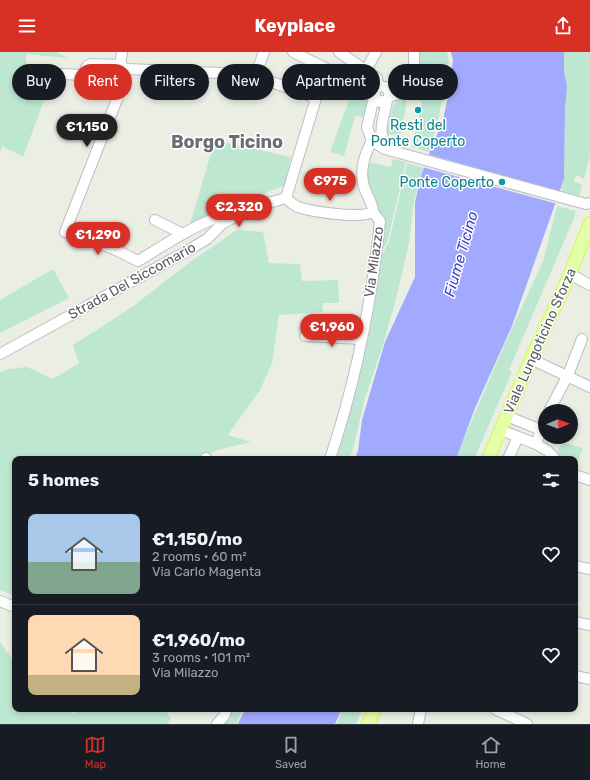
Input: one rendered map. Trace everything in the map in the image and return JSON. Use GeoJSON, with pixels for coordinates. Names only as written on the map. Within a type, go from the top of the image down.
{"type":"FeatureCollection","features":[{"type":"Feature","properties":{"kind":"main road","name":"Viale Lungoticino Sforza"},"geometry":{"type":"LineString","coordinates":[[489,456],[531,359],[570,274],[590,223]]}},
{"type":"Feature","properties":{"kind":"main road"},"geometry":{"type":"LineString","coordinates":[[368,724],[374,712]]}},
{"type":"Feature","properties":{"kind":"street"},"geometry":{"type":"LineString","coordinates":[[122,52],[124,64]]}},
{"type":"Feature","properties":{"kind":"street"},"geometry":{"type":"LineString","coordinates":[[260,64],[264,52]]}},
{"type":"Feature","properties":{"kind":"street"},"geometry":{"type":"LineString","coordinates":[[339,52],[357,64]]}},
{"type":"Feature","properties":{"kind":"street"},"geometry":{"type":"LineString","coordinates":[[369,64],[376,52]]}},
{"type":"Feature","properties":{"kind":"street"},"geometry":{"type":"LineString","coordinates":[[414,52],[414,64]]}},
{"type":"Feature","properties":{"kind":"street"},"geometry":{"type":"LineString","coordinates":[[299,53],[317,64]]}},
{"type":"Feature","properties":{"kind":"street"},"geometry":{"type":"LineString","coordinates":[[132,67],[217,72]]}},
{"type":"Feature","properties":{"kind":"street"},"geometry":{"type":"LineString","coordinates":[[372,141],[378,136],[381,130],[388,96],[383,86],[380,89]]}},
{"type":"Feature","properties":{"kind":"street"},"geometry":{"type":"LineString","coordinates":[[379,100],[380,102],[388,96]]}},
{"type":"Feature","properties":{"kind":"street"},"geometry":{"type":"LineString","coordinates":[[117,100],[65,232],[114,249],[138,261],[183,234],[218,218],[242,209],[286,198]]}},
{"type":"Feature","properties":{"kind":"street"},"geometry":{"type":"LineString","coordinates":[[286,198],[315,100]]}},
{"type":"Feature","properties":{"kind":"street"},"geometry":{"type":"LineString","coordinates":[[374,100],[367,127],[372,141],[385,149],[390,149],[585,203]]}},
{"type":"Feature","properties":{"kind":"street"},"geometry":{"type":"LineString","coordinates":[[381,130],[383,140],[390,149]]}},
{"type":"Feature","properties":{"kind":"street","name":"Via Milazzo"},"geometry":{"type":"LineString","coordinates":[[331,456],[344,411],[361,339],[376,263],[380,220],[373,212],[373,206],[367,194],[362,174],[365,158],[372,141]]}},
{"type":"Feature","properties":{"kind":"street"},"geometry":{"type":"LineString","coordinates":[[286,198],[291,203],[299,207],[324,212],[358,214],[369,214],[373,212]]}},
{"type":"Feature","properties":{"kind":"street","name":"Strada Del Siccomario"},"geometry":{"type":"LineString","coordinates":[[0,354],[187,251],[207,239],[223,223],[262,205]]}},
{"type":"Feature","properties":{"kind":"street"},"geometry":{"type":"LineString","coordinates":[[155,220],[183,234]]}},
{"type":"Feature","properties":{"kind":"street"},"geometry":{"type":"LineString","coordinates":[[570,274],[590,285]]}},
{"type":"Feature","properties":{"kind":"street"},"geometry":{"type":"LineString","coordinates":[[305,336],[361,339]]}},
{"type":"Feature","properties":{"kind":"street"},"geometry":{"type":"LineString","coordinates":[[553,404],[568,375],[582,339]]}},
{"type":"Feature","properties":{"kind":"street"},"geometry":{"type":"LineString","coordinates":[[531,359],[568,375],[590,387]]}},
{"type":"Feature","properties":{"kind":"street"},"geometry":{"type":"LineString","coordinates":[[507,416],[538,425]]}},
{"type":"Feature","properties":{"kind":"street"},"geometry":{"type":"LineString","coordinates":[[501,430],[536,444],[548,451],[552,456]]}},
{"type":"Feature","properties":{"kind":"street"},"geometry":{"type":"LineString","coordinates":[[509,456],[518,437]]}},
{"type":"Feature","properties":{"kind":"street"},"geometry":{"type":"LineString","coordinates":[[536,444],[538,439]]}},
{"type":"Feature","properties":{"kind":"street"},"geometry":{"type":"LineString","coordinates":[[578,476],[590,480]]}},
{"type":"Feature","properties":{"kind":"street"},"geometry":{"type":"LineString","coordinates":[[578,567],[590,569]]}},
{"type":"Feature","properties":{"kind":"street"},"geometry":{"type":"LineString","coordinates":[[0,601],[12,606]]}},
{"type":"Feature","properties":{"kind":"street"},"geometry":{"type":"LineString","coordinates":[[578,623],[590,625]]}},
{"type":"Feature","properties":{"kind":"street"},"geometry":{"type":"LineString","coordinates":[[578,677],[590,679]]}},
{"type":"Feature","properties":{"kind":"street"},"geometry":{"type":"LineString","coordinates":[[217,724],[226,712]]}},
{"type":"Feature","properties":{"kind":"street"},"geometry":{"type":"LineString","coordinates":[[418,724],[420,712]]}},
{"type":"Feature","properties":{"kind":"street"},"geometry":{"type":"LineString","coordinates":[[501,712],[527,724]]}},
{"type":"Feature","properties":{"kind":"green space"},"geometry":{"type":"Polygon","coordinates":[[[0,52],[56,52],[68,58],[26,54],[26,64],[12,64],[12,100],[44,100],[23,157],[2,146],[0,152],[0,52]]]}},
{"type":"Feature","properties":{"kind":"green space"},"geometry":{"type":"Polygon","coordinates":[[[416,52],[447,52],[448,64],[417,64],[416,52]]]}},
{"type":"Feature","properties":{"kind":"green space"},"geometry":{"type":"Polygon","coordinates":[[[564,52],[590,52],[590,156],[584,179],[576,175],[574,181],[582,185],[579,196],[561,191],[564,179],[565,110],[567,86],[564,72],[564,52]]]}},
{"type":"Feature","properties":{"kind":"green space"},"geometry":{"type":"Polygon","coordinates":[[[349,100],[369,100],[365,117],[355,116],[344,156],[330,152],[349,100]]]}},
{"type":"Feature","properties":{"kind":"green space"},"geometry":{"type":"Polygon","coordinates":[[[407,100],[400,136],[386,134],[393,105],[397,101],[407,100]]]}},
{"type":"Feature","properties":{"kind":"green space"},"geometry":{"type":"Polygon","coordinates":[[[416,100],[442,100],[438,121],[429,152],[412,147],[422,102],[416,100]]]}},
{"type":"Feature","properties":{"kind":"green space"},"geometry":{"type":"Polygon","coordinates":[[[215,140],[291,157],[285,185],[190,224],[215,140]]]}},
{"type":"Feature","properties":{"kind":"green space"},"geometry":{"type":"Polygon","coordinates":[[[393,159],[406,162],[387,243],[378,256],[374,204],[364,170],[368,162],[391,167],[393,159]]]}},
{"type":"Feature","properties":{"kind":"green space"},"geometry":{"type":"Polygon","coordinates":[[[407,163],[423,168],[414,201],[409,243],[395,303],[365,398],[353,449],[350,456],[336,456],[380,258],[389,242],[407,163]]]}},
{"type":"Feature","properties":{"kind":"green space"},"geometry":{"type":"Polygon","coordinates":[[[557,206],[576,211],[509,370],[512,372],[475,456],[456,456],[504,346],[543,261],[557,206]]]}},
{"type":"Feature","properties":{"kind":"green space"},"geometry":{"type":"Polygon","coordinates":[[[237,230],[263,232],[269,263],[300,264],[302,281],[338,280],[339,303],[322,303],[323,312],[279,315],[272,363],[260,390],[228,435],[251,442],[214,451],[208,456],[12,456],[12,595],[0,590],[0,372],[9,369],[27,367],[53,379],[79,363],[73,345],[132,307],[190,262],[237,230]]]}},
{"type":"Feature","properties":{"kind":"green space"},"geometry":{"type":"Polygon","coordinates":[[[53,269],[69,298],[0,333],[0,300],[53,269]]]}},
{"type":"Feature","properties":{"kind":"green space"},"geometry":{"type":"Polygon","coordinates":[[[564,444],[583,448],[578,461],[578,456],[558,456],[560,446],[564,444]]]}},
{"type":"Feature","properties":{"kind":"green space"},"geometry":{"type":"Polygon","coordinates":[[[0,642],[12,659],[12,712],[72,712],[73,714],[77,712],[166,712],[171,718],[167,724],[0,724],[0,642]]]}},
{"type":"Feature","properties":{"kind":"green space"},"geometry":{"type":"Polygon","coordinates":[[[231,712],[242,712],[237,724],[225,724],[231,712]]]}},
{"type":"Feature","properties":{"kind":"green space"},"geometry":{"type":"Polygon","coordinates":[[[342,712],[361,712],[356,724],[337,724],[342,712]]]}},
{"type":"Feature","properties":{"kind":"water","name":"Fiume Ticino"},"geometry":{"type":"Polygon","coordinates":[[[451,52],[564,52],[564,72],[567,86],[565,110],[564,179],[512,326],[475,408],[457,456],[356,456],[362,420],[385,342],[415,277],[415,202],[422,173],[442,124],[447,100],[458,100],[458,64],[452,64],[451,52]]]}},
{"type":"Feature","properties":{"kind":"water"},"geometry":{"type":"Polygon","coordinates":[[[244,712],[341,712],[335,724],[238,724],[244,712]]]}},
{"type":"Feature","properties":{"kind":"pier","name":"Ponte Coperto"},"geometry":{"type":"Polygon","coordinates":[[[427,154],[563,192],[558,204],[422,167],[427,154]]]}},
{"type":"Feature","properties":{"kind":"place","name":"Resti del Ponte Coperto"},"geometry":{"type":"Point","coordinates":[418,110]}},
{"type":"Feature","properties":{"kind":"place","name":"Ponte Coperto"},"geometry":{"type":"Point","coordinates":[502,182]}},
{"type":"Feature","properties":{"kind":"district","name":"Borgo Ticino"},"geometry":{"type":"Point","coordinates":[227,142]}}]}
